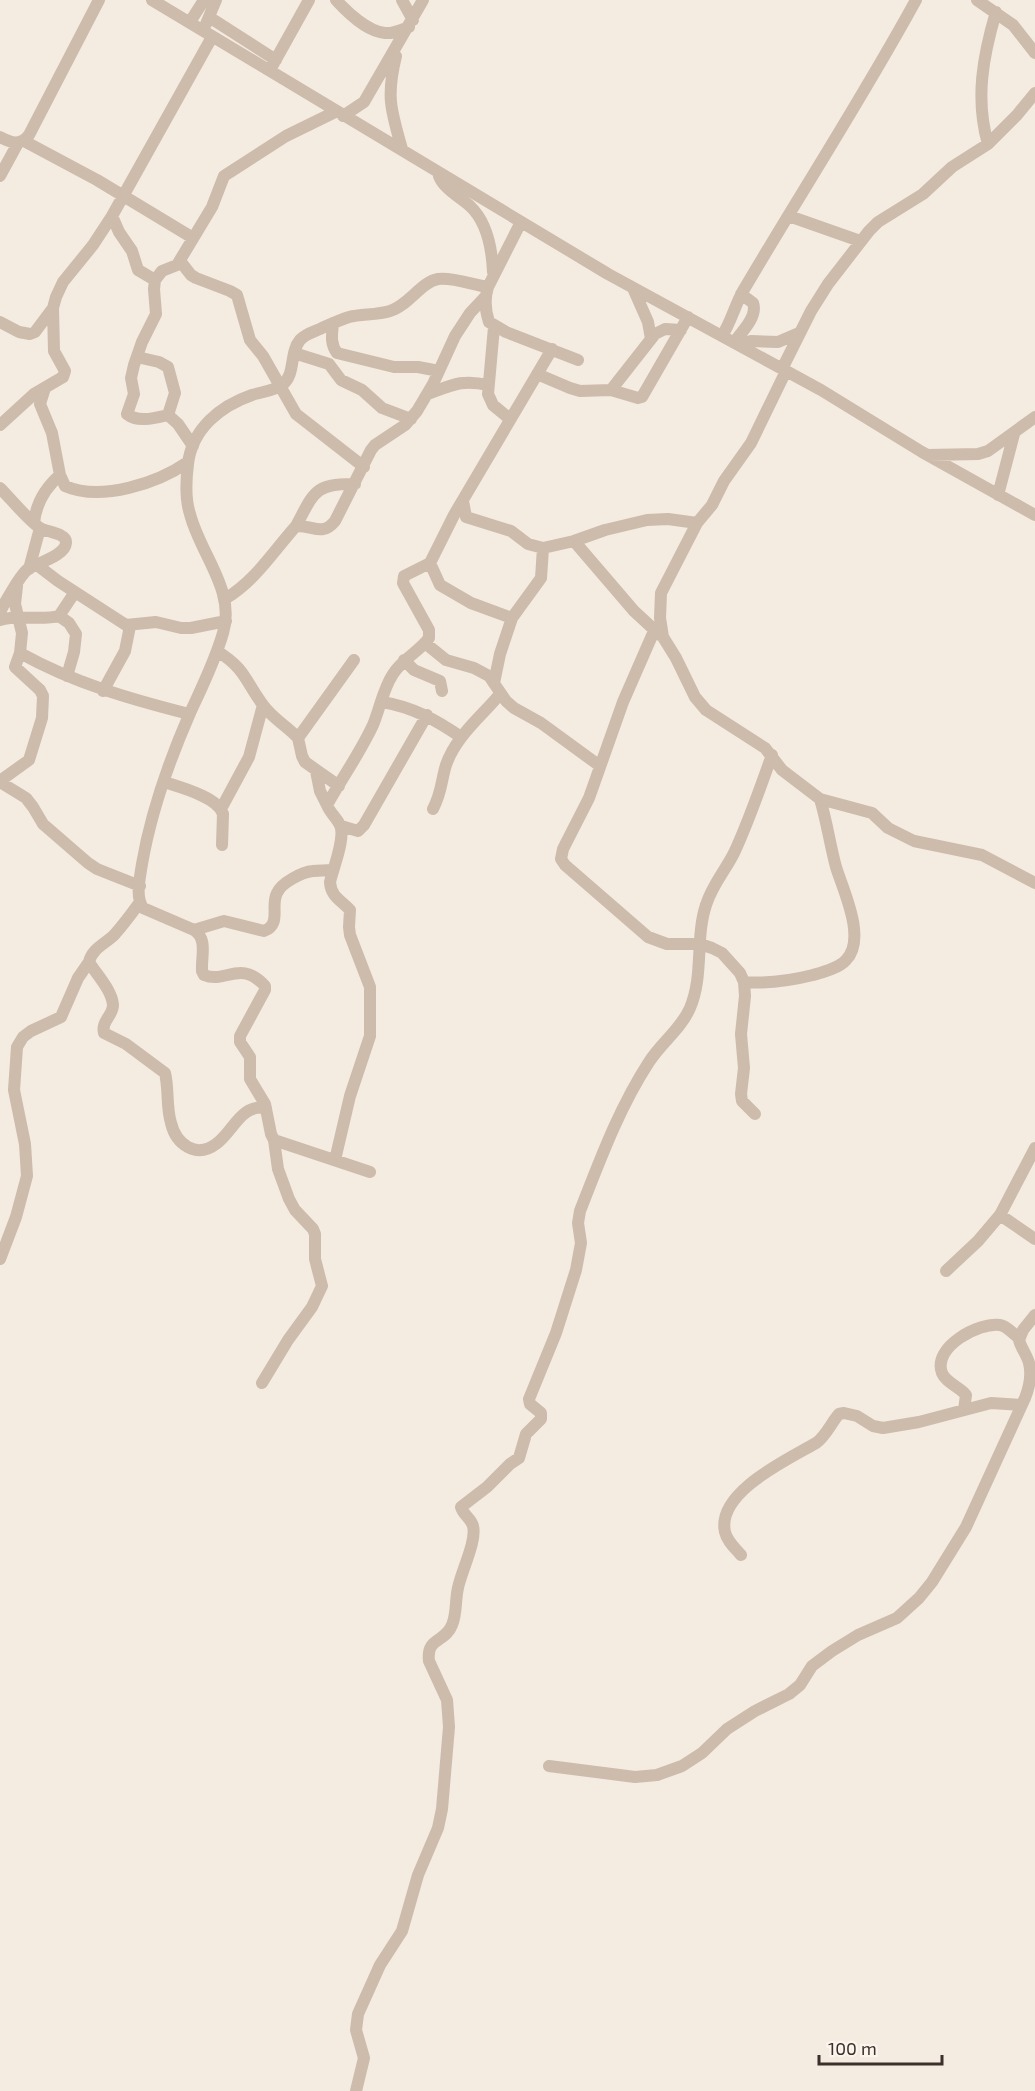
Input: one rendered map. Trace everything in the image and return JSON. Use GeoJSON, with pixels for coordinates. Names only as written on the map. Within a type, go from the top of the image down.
{"type":"FeatureCollection","features":[{"type":"Feature","properties":{"kind":"street"},"geometry":{"type":"LineString","coordinates":[[0,176],[47,103],[99,0]]}},
{"type":"Feature","properties":{"kind":"street"},"geometry":{"type":"LineString","coordinates":[[152,0],[207,34],[273,65]]}},
{"type":"Feature","properties":{"kind":"street"},"geometry":{"type":"LineString","coordinates":[[190,22],[204,0]]}},
{"type":"Feature","properties":{"kind":"street"},"geometry":{"type":"LineString","coordinates":[[0,322],[19,332],[30,334],[35,332],[53,308],[63,282],[93,245],[112,216],[207,34],[209,17],[216,0]]}},
{"type":"Feature","properties":{"kind":"street"},"geometry":{"type":"LineString","coordinates":[[273,65],[309,0]]}},
{"type":"Feature","properties":{"kind":"street"},"geometry":{"type":"LineString","coordinates":[[336,0],[351,15],[381,33],[392,33],[411,23]]}},
{"type":"Feature","properties":{"kind":"street"},"geometry":{"type":"LineString","coordinates":[[402,0],[411,23]]}},
{"type":"Feature","properties":{"kind":"street"},"geometry":{"type":"LineString","coordinates":[[193,446],[178,424],[168,415],[138,419],[129,417],[128,414],[134,394],[131,378],[142,342],[156,314],[155,280],[162,271],[173,267],[180,261],[212,207],[224,176],[286,136],[364,102],[423,0]]}},
{"type":"Feature","properties":{"kind":"street"},"geometry":{"type":"LineString","coordinates":[[977,0],[1013,26],[1035,53]]}},
{"type":"Feature","properties":{"kind":"street"},"geometry":{"type":"LineString","coordinates":[[722,336],[741,294],[913,2]]}},
{"type":"Feature","properties":{"kind":"street"},"geometry":{"type":"LineString","coordinates":[[988,144],[983,127],[981,105],[982,77],[987,43],[996,12]]}},
{"type":"Feature","properties":{"kind":"street"},"geometry":{"type":"LineString","coordinates":[[209,17],[339,114],[402,149],[633,288],[784,370],[927,455],[1035,515]]}},
{"type":"Feature","properties":{"kind":"street"},"geometry":{"type":"LineString","coordinates":[[381,33],[387,63]]}},
{"type":"Feature","properties":{"kind":"street"},"geometry":{"type":"LineString","coordinates":[[399,45],[390,87],[390,105],[402,149]]}},
{"type":"Feature","properties":{"kind":"street"},"geometry":{"type":"LineString","coordinates":[[755,1114],[742,1101],[744,1068],[741,1034],[744,982],[731,963],[722,953],[699,944],[667,944],[648,937],[565,865],[561,859],[563,849],[589,798],[623,702],[659,634],[660,593],[697,523],[715,501],[724,482],[751,443],[799,333],[828,285],[860,241],[878,222],[914,201],[952,167],[988,144],[1035,93]]}},
{"type":"Feature","properties":{"kind":"street"},"geometry":{"type":"LineString","coordinates":[[0,137],[21,142],[123,195],[193,238]]}},
{"type":"Feature","properties":{"kind":"street"},"geometry":{"type":"LineString","coordinates":[[439,172],[441,180],[469,205],[483,226],[492,254],[494,275]]}},
{"type":"Feature","properties":{"kind":"street"},"geometry":{"type":"LineString","coordinates":[[469,205],[470,192]]}},
{"type":"Feature","properties":{"kind":"street"},"geometry":{"type":"LineString","coordinates":[[112,216],[119,232],[132,251],[135,266],[155,280]]}},
{"type":"Feature","properties":{"kind":"street"},"geometry":{"type":"LineString","coordinates":[[789,216],[860,241]]}},
{"type":"Feature","properties":{"kind":"street"},"geometry":{"type":"LineString","coordinates":[[352,457],[371,450],[411,419],[428,394],[470,313],[486,292],[521,222]]}},
{"type":"Feature","properties":{"kind":"street"},"geometry":{"type":"LineString","coordinates":[[180,261],[196,278],[237,295],[250,340],[263,356],[296,414],[364,467]]}},
{"type":"Feature","properties":{"kind":"street"},"geometry":{"type":"LineString","coordinates":[[332,870],[305,873],[279,889],[274,901],[275,920],[269,929],[259,930],[224,921],[201,930],[143,908],[140,902],[140,886],[150,824],[189,714],[217,651],[226,621],[225,599],[189,513],[188,462],[204,425],[216,414],[241,399],[280,387],[287,380],[294,353],[301,338],[350,317],[390,311],[404,305],[430,282],[438,279],[486,292]]}},
{"type":"Feature","properties":{"kind":"street"},"geometry":{"type":"LineString","coordinates":[[633,288],[648,322],[651,339]]}},
{"type":"Feature","properties":{"kind":"street"},"geometry":{"type":"LineString","coordinates":[[486,292],[486,312],[489,322],[494,327],[578,360]]}},
{"type":"Feature","properties":{"kind":"street"},"geometry":{"type":"LineString","coordinates":[[736,343],[754,309],[753,303],[741,294]]}},
{"type":"Feature","properties":{"kind":"street"},"geometry":{"type":"LineString","coordinates":[[0,425],[21,405],[58,381],[64,374],[54,351],[53,308]]}},
{"type":"Feature","properties":{"kind":"street"},"geometry":{"type":"LineString","coordinates":[[537,374],[580,391],[617,392],[642,397],[688,317]]}},
{"type":"Feature","properties":{"kind":"street"},"geometry":{"type":"LineString","coordinates":[[333,323],[332,341],[337,353],[394,367],[441,367],[457,383]]}},
{"type":"Feature","properties":{"kind":"street"},"geometry":{"type":"LineString","coordinates":[[494,327],[488,394],[493,405],[510,419]]}},
{"type":"Feature","properties":{"kind":"street"},"geometry":{"type":"LineString","coordinates":[[617,392],[621,380],[651,339],[665,329],[681,330]]}},
{"type":"Feature","properties":{"kind":"street"},"geometry":{"type":"LineString","coordinates":[[736,343],[778,342],[799,333]]}},
{"type":"Feature","properties":{"kind":"street"},"geometry":{"type":"LineString","coordinates":[[327,805],[366,739],[382,702],[387,682],[404,660],[429,638],[429,630],[403,583],[404,576],[430,563],[460,516],[463,501],[552,349]]}},
{"type":"Feature","properties":{"kind":"street"},"geometry":{"type":"LineString","coordinates":[[294,353],[328,364],[341,380],[362,390],[382,408],[411,419]]}},
{"type":"Feature","properties":{"kind":"street"},"geometry":{"type":"LineString","coordinates":[[137,357],[159,362],[168,367],[175,393],[168,415]]}},
{"type":"Feature","properties":{"kind":"street"},"geometry":{"type":"LineString","coordinates":[[428,394],[469,381],[488,385]]}},
{"type":"Feature","properties":{"kind":"street"},"geometry":{"type":"LineString","coordinates":[[45,388],[40,404],[52,433],[62,482],[68,487],[102,492],[160,479],[188,462]]}},
{"type":"Feature","properties":{"kind":"street"},"geometry":{"type":"LineString","coordinates":[[927,455],[978,454],[988,451],[1035,417]]}},
{"type":"Feature","properties":{"kind":"street"},"geometry":{"type":"LineString","coordinates":[[998,495],[1014,434]]}},
{"type":"Feature","properties":{"kind":"street"},"geometry":{"type":"LineString","coordinates":[[296,526],[323,530],[330,527],[355,484],[371,450]]}},
{"type":"Feature","properties":{"kind":"street"},"geometry":{"type":"LineString","coordinates":[[33,567],[37,506],[42,496],[60,475]]}},
{"type":"Feature","properties":{"kind":"street"},"geometry":{"type":"LineString","coordinates":[[225,599],[242,589],[259,572],[296,526],[318,491],[332,484],[355,484]]}},
{"type":"Feature","properties":{"kind":"street"},"geometry":{"type":"LineString","coordinates":[[0,488],[37,526],[64,537],[66,545],[49,560],[33,567],[2,604],[16,614],[51,618],[59,616],[75,592]]}},
{"type":"Feature","properties":{"kind":"street"},"geometry":{"type":"LineString","coordinates":[[460,516],[511,531],[528,544],[543,548],[647,520],[668,519],[697,523]]}},
{"type":"Feature","properties":{"kind":"street"},"geometry":{"type":"LineString","coordinates":[[574,541],[610,585],[659,634],[676,658],[695,697],[706,710],[759,744],[772,755],[782,770],[820,800],[872,813],[888,828],[914,841],[982,855],[1035,883]]}},
{"type":"Feature","properties":{"kind":"street"},"geometry":{"type":"LineString","coordinates":[[494,683],[500,654],[512,618],[541,578],[543,548]]}},
{"type":"Feature","properties":{"kind":"street"},"geometry":{"type":"LineString","coordinates":[[430,563],[440,585],[471,603],[512,618]]}},
{"type":"Feature","properties":{"kind":"street"},"geometry":{"type":"LineString","coordinates":[[33,567],[130,626],[156,622],[181,628],[226,621]]}},
{"type":"Feature","properties":{"kind":"street"},"geometry":{"type":"LineString","coordinates":[[17,586],[16,614],[22,633],[20,653],[15,667],[40,690],[44,705],[29,760],[0,781],[26,798],[43,824],[88,863],[97,869],[140,886]]}},
{"type":"Feature","properties":{"kind":"street"},"geometry":{"type":"LineString","coordinates":[[0,621],[16,614]]}},
{"type":"Feature","properties":{"kind":"street"},"geometry":{"type":"LineString","coordinates":[[59,616],[69,623],[76,634],[74,652],[67,676]]}},
{"type":"Feature","properties":{"kind":"street"},"geometry":{"type":"LineString","coordinates":[[103,691],[125,651],[130,626]]}},
{"type":"Feature","properties":{"kind":"street"},"geometry":{"type":"LineString","coordinates":[[425,643],[446,660],[482,671],[514,708],[541,723],[600,766]]}},
{"type":"Feature","properties":{"kind":"street"},"geometry":{"type":"LineString","coordinates":[[217,651],[240,668],[263,705],[276,720],[298,738],[302,756],[316,771],[339,786]]}},
{"type":"Feature","properties":{"kind":"street"},"geometry":{"type":"LineString","coordinates":[[20,653],[103,691],[189,714]]}},
{"type":"Feature","properties":{"kind":"street"},"geometry":{"type":"LineString","coordinates":[[298,738],[354,660]]}},
{"type":"Feature","properties":{"kind":"street"},"geometry":{"type":"LineString","coordinates":[[404,660],[414,670],[440,681],[442,691]]}},
{"type":"Feature","properties":{"kind":"street"},"geometry":{"type":"LineString","coordinates":[[436,678],[446,660]]}},
{"type":"Feature","properties":{"kind":"street"},"geometry":{"type":"LineString","coordinates":[[433,809],[440,796],[447,764],[461,737],[500,694]]}},
{"type":"Feature","properties":{"kind":"street"},"geometry":{"type":"LineString","coordinates":[[382,702],[403,706],[427,715],[461,737]]}},
{"type":"Feature","properties":{"kind":"street"},"geometry":{"type":"LineString","coordinates":[[221,809],[249,757],[263,705]]}},
{"type":"Feature","properties":{"kind":"street"},"geometry":{"type":"LineString","coordinates":[[316,771],[320,791],[329,813],[341,826],[358,831],[364,825],[427,715]]}},
{"type":"Feature","properties":{"kind":"street"},"geometry":{"type":"LineString","coordinates":[[356,2091],[363,2058],[356,2030],[357,2014],[380,1965],[402,1930],[418,1875],[438,1828],[442,1809],[448,1737],[447,1700],[428,1654],[429,1647],[445,1635],[452,1624],[459,1584],[474,1534],[473,1523],[462,1512],[461,1507],[519,1458],[526,1434],[541,1419],[541,1413],[530,1404],[529,1399],[556,1333],[576,1270],[580,1243],[578,1223],[580,1211],[621,1111],[649,1062],[682,1022],[689,1009],[698,983],[701,922],[706,903],[713,885],[745,829],[772,755]]}},
{"type":"Feature","properties":{"kind":"street"},"geometry":{"type":"LineString","coordinates":[[164,782],[197,794],[221,809],[223,814],[222,845]]}},
{"type":"Feature","properties":{"kind":"street"},"geometry":{"type":"LineString","coordinates":[[744,982],[777,983],[819,973],[841,965],[852,950],[854,926],[852,911],[836,867],[820,800]]}},
{"type":"Feature","properties":{"kind":"street"},"geometry":{"type":"LineString","coordinates":[[335,1160],[350,1096],[370,1036],[371,995],[367,976],[350,935],[350,910],[330,890],[332,870],[340,846],[341,826]]}},
{"type":"Feature","properties":{"kind":"street"},"geometry":{"type":"LineString","coordinates":[[0,1259],[16,1217],[27,1176],[25,1144],[14,1090],[17,1047],[23,1037],[31,1031],[61,1017],[92,953],[113,936],[140,902]]}},
{"type":"Feature","properties":{"kind":"street"},"geometry":{"type":"LineString","coordinates":[[201,930],[204,975],[213,977],[236,972],[244,973],[265,986],[240,1036],[240,1042],[250,1057],[250,1078],[259,1093],[261,1108],[274,1140],[278,1169],[289,1199],[295,1210],[313,1228],[315,1234],[315,1259],[322,1286],[312,1307],[288,1340],[262,1383]]}},
{"type":"Feature","properties":{"kind":"street"},"geometry":{"type":"LineString","coordinates":[[89,962],[103,983],[113,1005],[104,1023],[104,1033],[126,1044],[165,1073],[171,1126],[184,1146],[193,1149],[213,1147],[222,1140],[236,1120],[261,1108]]}},
{"type":"Feature","properties":{"kind":"street"},"geometry":{"type":"LineString","coordinates":[[274,1140],[370,1172]]}},
{"type":"Feature","properties":{"kind":"street"},"geometry":{"type":"LineString","coordinates":[[946,1271],[978,1241],[1000,1215],[1035,1148]]}},
{"type":"Feature","properties":{"kind":"street"},"geometry":{"type":"LineString","coordinates":[[1000,1215],[1035,1239]]}},
{"type":"Feature","properties":{"kind":"street"},"geometry":{"type":"LineString","coordinates":[[1019,1338],[1035,1314]]}},
{"type":"Feature","properties":{"kind":"street"},"geometry":{"type":"LineString","coordinates":[[549,1766],[635,1777],[657,1775],[682,1766],[702,1753],[727,1729],[755,1711],[789,1694],[800,1685],[812,1666],[832,1651],[858,1635],[897,1618],[925,1591],[966,1527],[1028,1391],[1029,1363],[1019,1338],[1005,1327],[997,1325],[966,1334],[951,1344],[942,1360],[941,1367],[945,1378],[966,1395],[964,1410]]}},
{"type":"Feature","properties":{"kind":"street"},"geometry":{"type":"LineString","coordinates":[[741,1555],[728,1541],[725,1533],[726,1516],[734,1500],[782,1460],[817,1442],[839,1414],[849,1414],[873,1426],[883,1428],[955,1414],[991,1403],[1021,1405]]}}]}
